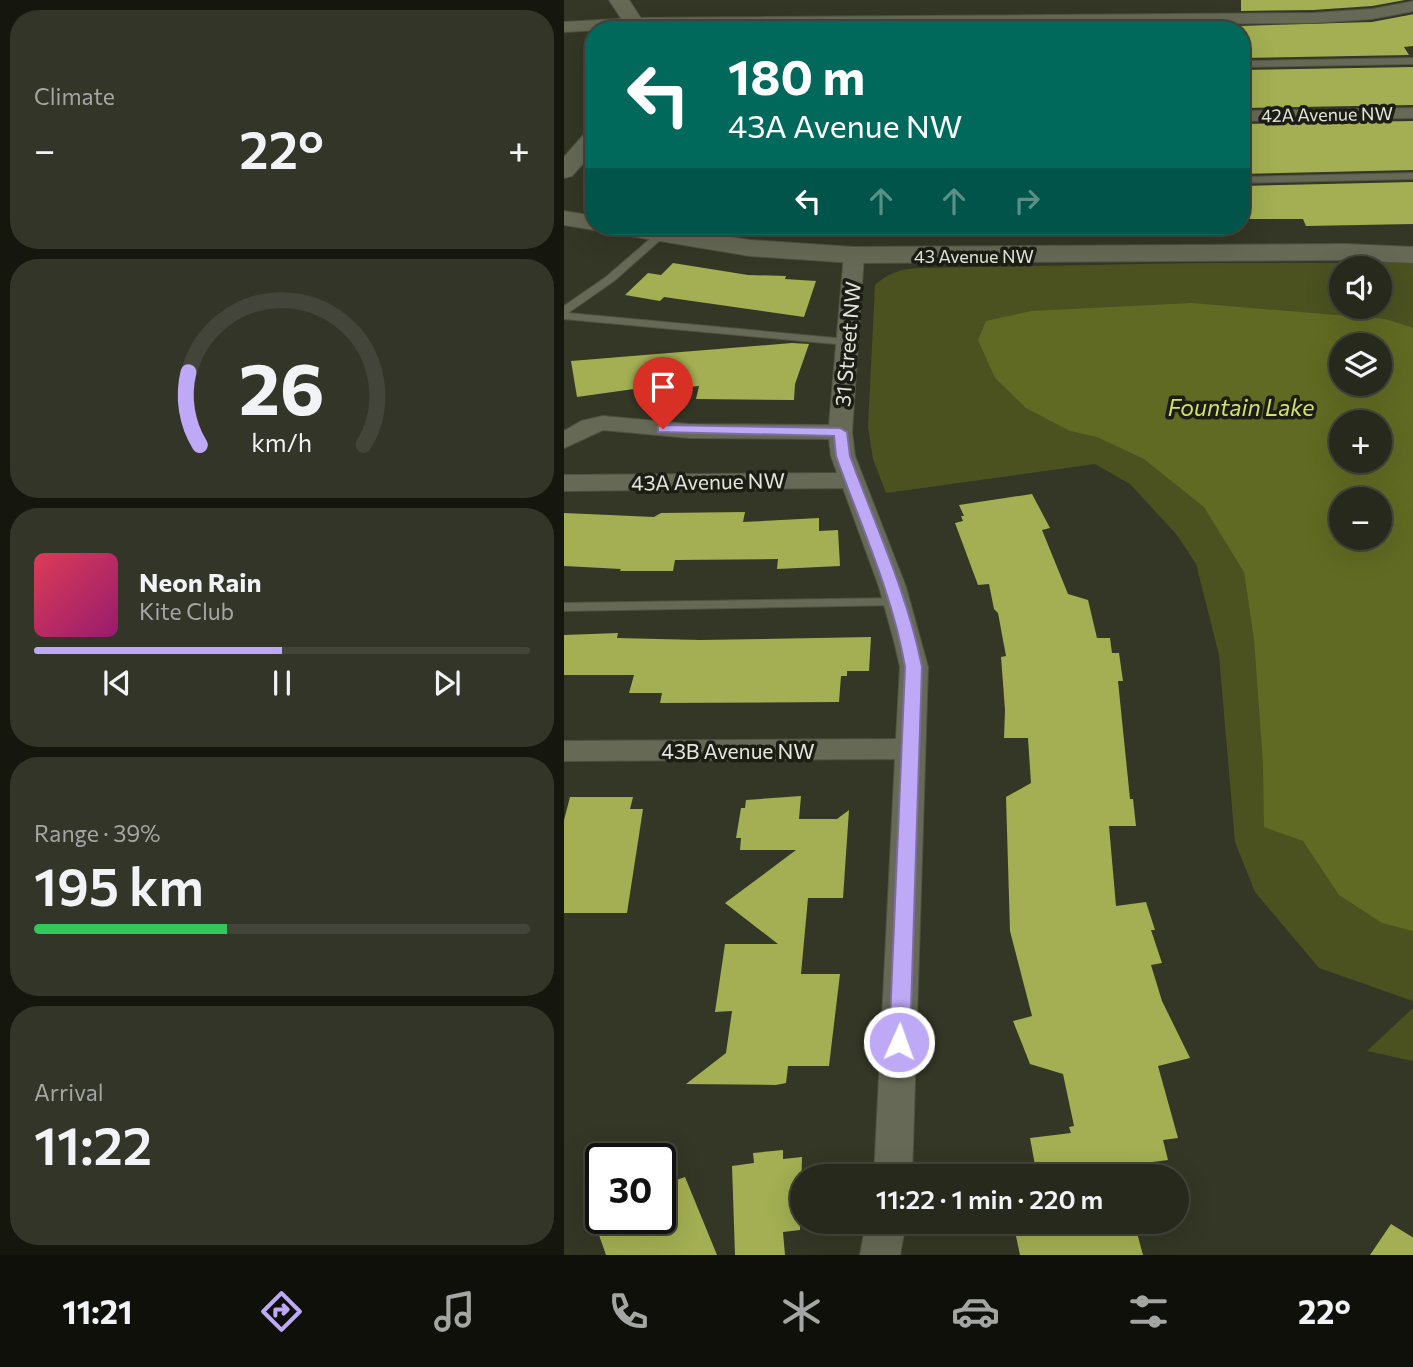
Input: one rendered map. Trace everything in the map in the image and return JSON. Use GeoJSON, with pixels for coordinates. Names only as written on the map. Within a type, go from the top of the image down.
{"type":"FeatureCollection","features":[{"type":"Feature","properties":{"kind":"street"},"geometry":{"type":"LineString","coordinates":[[619,0],[631,21]]}},
{"type":"Feature","properties":{"kind":"street"},"geometry":{"type":"LineString","coordinates":[[909,21],[910,0]]}},
{"type":"Feature","properties":{"kind":"street"},"geometry":{"type":"LineString","coordinates":[[1140,21],[1313,18],[1372,14],[1413,6]]}},
{"type":"Feature","properties":{"kind":"street"},"geometry":{"type":"LineString","coordinates":[[564,27],[585,27]]}},
{"type":"Feature","properties":{"kind":"street","name":"42A Avenue NW"},"geometry":{"type":"LineString","coordinates":[[1250,116],[1413,113]]}},
{"type":"Feature","properties":{"kind":"street"},"geometry":{"type":"LineString","coordinates":[[564,171],[585,147]]}},
{"type":"Feature","properties":{"kind":"street"},"geometry":{"type":"LineString","coordinates":[[564,218],[585,222]]}},
{"type":"Feature","properties":{"kind":"street","name":"43 Avenue NW"},"geometry":{"type":"LineString","coordinates":[[686,235],[750,248],[854,255],[1345,252],[1413,255]]}},
{"type":"Feature","properties":{"kind":"street","name":"43 Avenue NW"},"geometry":{"type":"LineString","coordinates":[[1345,252],[1413,248]]}},
{"type":"Feature","properties":{"kind":"street","name":"31 Street NW"},"geometry":{"type":"LineString","coordinates":[[854,255],[840,432],[843,456],[896,603],[914,667],[894,1164]]}},
{"type":"Feature","properties":{"kind":"street"},"geometry":{"type":"LineString","coordinates":[[564,441],[589,426],[603,423],[689,431],[840,432]]}},
{"type":"Feature","properties":{"kind":"street","name":"43A Avenue NW"},"geometry":{"type":"LineString","coordinates":[[564,483],[853,480]]}},
{"type":"Feature","properties":{"kind":"street","name":"43B Avenue NW"},"geometry":{"type":"LineString","coordinates":[[564,751],[912,748]]}},
{"type":"Feature","properties":{"kind":"street"},"geometry":{"type":"LineString","coordinates":[[880,1255],[884,1234]]}},
{"type":"Feature","properties":{"kind":"lane"},"geometry":{"type":"LineString","coordinates":[[1250,64],[1413,61]]}},
{"type":"Feature","properties":{"kind":"lane"},"geometry":{"type":"LineString","coordinates":[[1250,180],[1413,176]]}},
{"type":"Feature","properties":{"kind":"lane"},"geometry":{"type":"LineString","coordinates":[[564,314],[661,235]]}},
{"type":"Feature","properties":{"kind":"lane"},"geometry":{"type":"LineString","coordinates":[[564,314],[846,342]]}},
{"type":"Feature","properties":{"kind":"lane"},"geometry":{"type":"LineString","coordinates":[[564,607],[896,603]]}},
{"type":"Feature","properties":{"kind":"shaded area","name":"Fountain Lake"},"geometry":{"type":"Polygon","coordinates":[[[1196,263],[1329,263],[1329,319],[1392,319],[1392,263],[1413,263],[1413,1001],[1319,968],[1255,892],[1235,842],[1219,655],[1196,564],[1177,535],[1130,484],[1095,464],[886,493],[873,459],[868,427],[875,285],[894,273],[905,270],[1196,263]]]}},
{"type":"Feature","properties":{"kind":"shaded area"},"geometry":{"type":"Polygon","coordinates":[[[1413,1008],[1413,1061],[1367,1051],[1413,1008]]]}},
{"type":"Feature","properties":{"kind":"water","name":"Fountain Lake"},"geometry":{"type":"Polygon","coordinates":[[[1192,303],[1329,314],[1329,319],[1385,319],[1413,328],[1413,931],[1382,923],[1339,895],[1303,841],[1264,827],[1263,763],[1254,639],[1244,572],[1204,507],[1144,459],[1097,437],[1070,431],[1026,408],[995,378],[978,340],[986,321],[1031,311],[1192,303]]]}},
{"type":"Feature","properties":{"kind":"building"},"geometry":{"type":"Polygon","coordinates":[[[1241,0],[1405,0],[1372,6],[1313,10],[1241,11],[1241,0]]]}},
{"type":"Feature","properties":{"kind":"building"},"geometry":{"type":"Polygon","coordinates":[[[1414,14],[1414,46],[1404,47],[1409,55],[1250,58],[1250,26],[1372,22],[1414,14]]]}},
{"type":"Feature","properties":{"kind":"building"},"geometry":{"type":"Polygon","coordinates":[[[1414,67],[1414,105],[1250,108],[1250,70],[1414,67]]]}},
{"type":"Feature","properties":{"kind":"building"},"geometry":{"type":"Polygon","coordinates":[[[1414,121],[1414,170],[1250,174],[1250,124],[1414,121]]]}},
{"type":"Feature","properties":{"kind":"building"},"geometry":{"type":"Polygon","coordinates":[[[1414,182],[1414,224],[1306,226],[1303,219],[1250,219],[1250,186],[1414,182]]]}},
{"type":"Feature","properties":{"kind":"building"},"geometry":{"type":"Polygon","coordinates":[[[673,263],[748,275],[786,276],[785,279],[816,281],[804,317],[664,297],[660,301],[625,295],[648,273],[661,275],[673,263]]]}},
{"type":"Feature","properties":{"kind":"building"},"geometry":{"type":"Polygon","coordinates":[[[792,343],[809,344],[795,384],[794,400],[696,399],[699,386],[641,391],[641,388],[577,397],[571,361],[792,343]]]}},
{"type":"Feature","properties":{"kind":"building"},"geometry":{"type":"Polygon","coordinates":[[[1032,494],[1050,528],[1042,530],[1068,594],[1088,600],[1097,638],[1110,638],[1112,653],[1119,653],[1123,681],[1118,681],[1130,799],[1133,799],[1136,826],[1109,826],[1116,906],[1146,902],[1155,930],[1151,930],[1162,963],[1151,965],[1162,1001],[1190,1058],[1158,1066],[1178,1138],[1163,1140],[1168,1160],[1136,1164],[1035,1164],[1030,1138],[1071,1133],[1069,1127],[1074,1126],[1063,1074],[1030,1064],[1013,1021],[1032,1016],[1010,931],[1006,797],[1031,783],[1028,738],[1004,738],[1001,657],[1006,656],[998,613],[994,609],[989,584],[978,585],[955,523],[963,521],[961,516],[964,516],[959,505],[1032,494]]]}},
{"type":"Feature","properties":{"kind":"building"},"geometry":{"type":"Polygon","coordinates":[[[745,512],[743,522],[819,518],[819,531],[838,530],[840,566],[777,569],[778,559],[675,560],[673,571],[620,571],[621,569],[564,566],[564,513],[654,517],[661,513],[745,512]]]}},
{"type":"Feature","properties":{"kind":"building"},"geometry":{"type":"Polygon","coordinates":[[[618,633],[617,638],[700,640],[871,637],[869,671],[847,671],[847,676],[841,676],[839,702],[660,703],[662,693],[629,693],[634,675],[564,675],[564,635],[618,633]]]}},
{"type":"Feature","properties":{"kind":"building"},"geometry":{"type":"Polygon","coordinates":[[[801,796],[799,819],[837,819],[849,810],[843,898],[808,898],[801,974],[840,974],[829,1066],[788,1066],[786,1083],[776,1085],[686,1084],[726,1053],[732,1011],[715,1012],[725,944],[778,944],[725,903],[796,850],[740,850],[741,838],[736,838],[741,808],[745,808],[746,800],[801,796]]]}},
{"type":"Feature","properties":{"kind":"building"},"geometry":{"type":"Polygon","coordinates":[[[570,797],[633,797],[630,809],[643,809],[627,913],[564,913],[564,820],[570,797]]]}},
{"type":"Feature","properties":{"kind":"building"},"geometry":{"type":"Polygon","coordinates":[[[783,1150],[783,1159],[802,1157],[802,1164],[790,1164],[790,1231],[783,1232],[785,1255],[735,1255],[732,1166],[754,1163],[753,1153],[783,1150]]]}},
{"type":"Feature","properties":{"kind":"building"},"geometry":{"type":"Polygon","coordinates":[[[685,1177],[717,1255],[606,1255],[599,1234],[676,1234],[676,1180],[685,1177]]]}},
{"type":"Feature","properties":{"kind":"building"},"geometry":{"type":"Polygon","coordinates":[[[1391,1224],[1414,1238],[1414,1255],[1370,1255],[1391,1224]]]}},
{"type":"Feature","properties":{"kind":"building"},"geometry":{"type":"Polygon","coordinates":[[[1016,1234],[1137,1234],[1143,1255],[1020,1255],[1016,1234]]]}},
{"type":"Feature","properties":{"kind":"route"},"geometry":{"type":"LineString","coordinates":[[663,429],[840,432],[843,456],[896,603],[914,667],[899,1042]]}}]}
